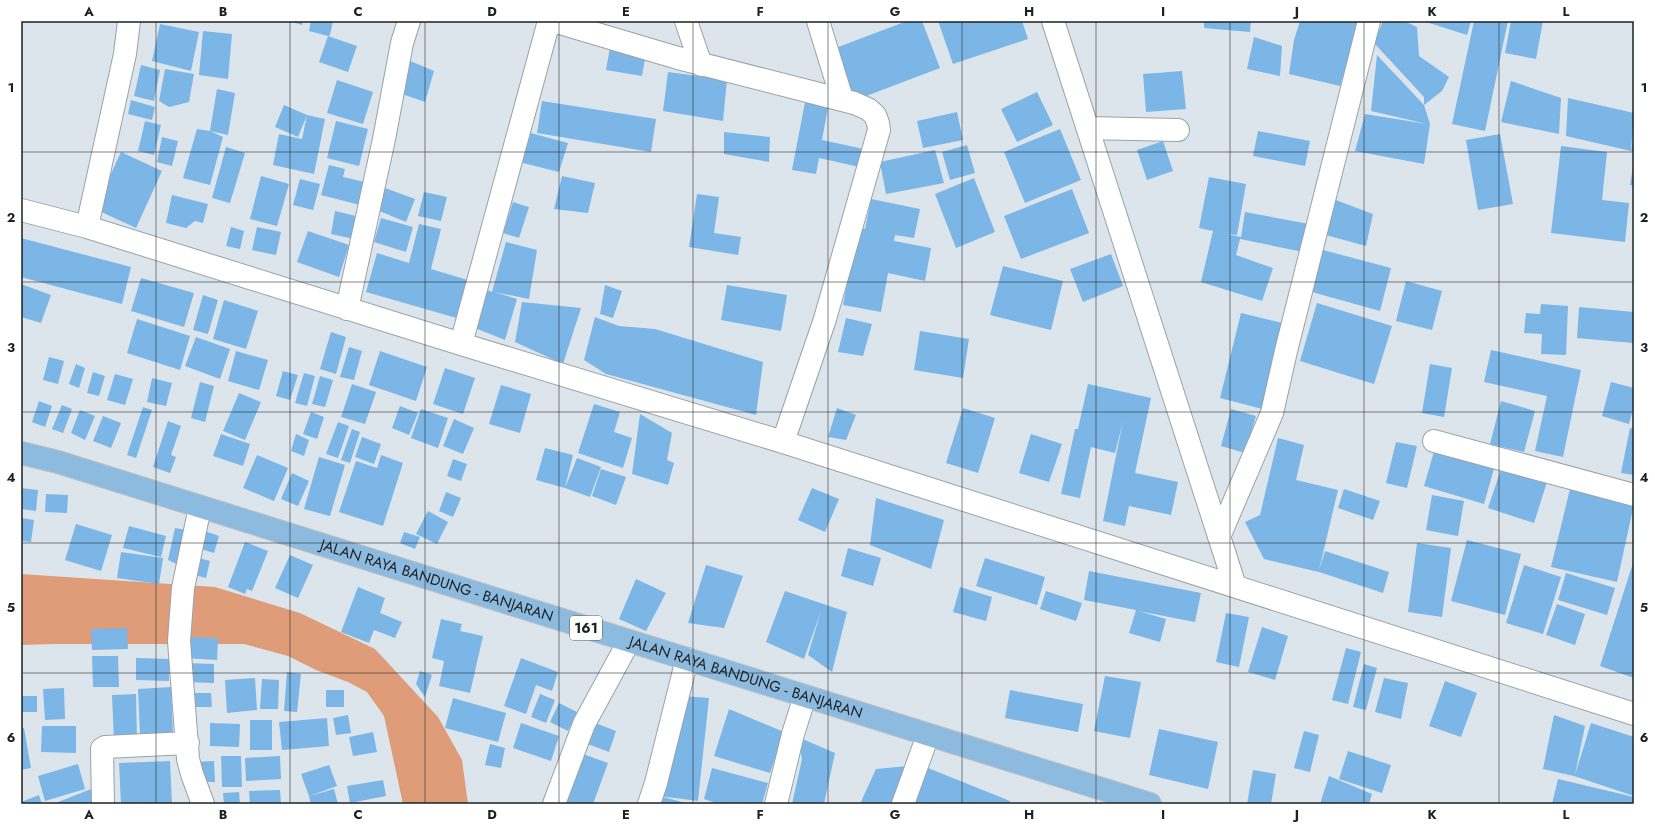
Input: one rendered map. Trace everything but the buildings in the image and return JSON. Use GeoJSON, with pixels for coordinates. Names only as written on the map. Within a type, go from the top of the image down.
{"type":"FeatureCollection","features":[{"type":"Feature","properties":{"kind":"main road","name":"JALAN RAYA BANDUNG - BANJARAN"},"geometry":{"type":"LineString","coordinates":[[21,453],[58,462],[1150,804]]}},
{"type":"Feature","properties":{"kind":"street"},"geometry":{"type":"LineString","coordinates":[[87,227],[125,54],[129,21]]}},
{"type":"Feature","properties":{"kind":"street"},"geometry":{"type":"LineString","coordinates":[[347,309],[384,139],[402,43],[409,21]]}},
{"type":"Feature","properties":{"kind":"street"},"geometry":{"type":"LineString","coordinates":[[461,344],[549,21]]}},
{"type":"Feature","properties":{"kind":"street"},"geometry":{"type":"LineString","coordinates":[[553,21],[701,64],[842,99],[868,109],[875,116],[879,130],[825,319],[783,442]]}},
{"type":"Feature","properties":{"kind":"street"},"geometry":{"type":"LineString","coordinates":[[686,21],[701,64]]}},
{"type":"Feature","properties":{"kind":"street"},"geometry":{"type":"LineString","coordinates":[[818,21],[842,99]]}},
{"type":"Feature","properties":{"kind":"street"},"geometry":{"type":"LineString","coordinates":[[1054,21],[1235,586]]}},
{"type":"Feature","properties":{"kind":"street"},"geometry":{"type":"LineString","coordinates":[[1219,536],[1272,413],[1286,351],[1369,21]]}},
{"type":"Feature","properties":{"kind":"street"},"geometry":{"type":"LineString","coordinates":[[1088,128],[1178,130]]}},
{"type":"Feature","properties":{"kind":"street"},"geometry":{"type":"LineString","coordinates":[[21,210],[87,227],[347,309],[783,442],[1634,714]]}},
{"type":"Feature","properties":{"kind":"street"},"geometry":{"type":"LineString","coordinates":[[1434,441],[1634,495]]}},
{"type":"Feature","properties":{"kind":"street"},"geometry":{"type":"LineString","coordinates":[[200,507],[183,588],[179,641],[188,743],[188,759],[203,804]]}},
{"type":"Feature","properties":{"kind":"street"},"geometry":{"type":"LineString","coordinates":[[554,804],[584,724],[629,641]]}},
{"type":"Feature","properties":{"kind":"street"},"geometry":{"type":"LineString","coordinates":[[649,804],[656,783],[687,659]]}},
{"type":"Feature","properties":{"kind":"street"},"geometry":{"type":"LineString","coordinates":[[776,804],[793,734],[805,696]]}},
{"type":"Feature","properties":{"kind":"street"},"geometry":{"type":"LineString","coordinates":[[903,804],[928,734]]}},
{"type":"Feature","properties":{"kind":"street"},"geometry":{"type":"LineString","coordinates":[[103,804],[102,749],[106,747],[188,743]]}},
{"type":"Feature","properties":{"kind":"shaded area"},"geometry":{"type":"Polygon","coordinates":[[[21,574],[215,587],[300,613],[375,649],[438,717],[462,760],[468,804],[403,804],[384,716],[367,692],[348,682],[316,670],[288,656],[244,644],[21,645],[21,574]]]}}]}
